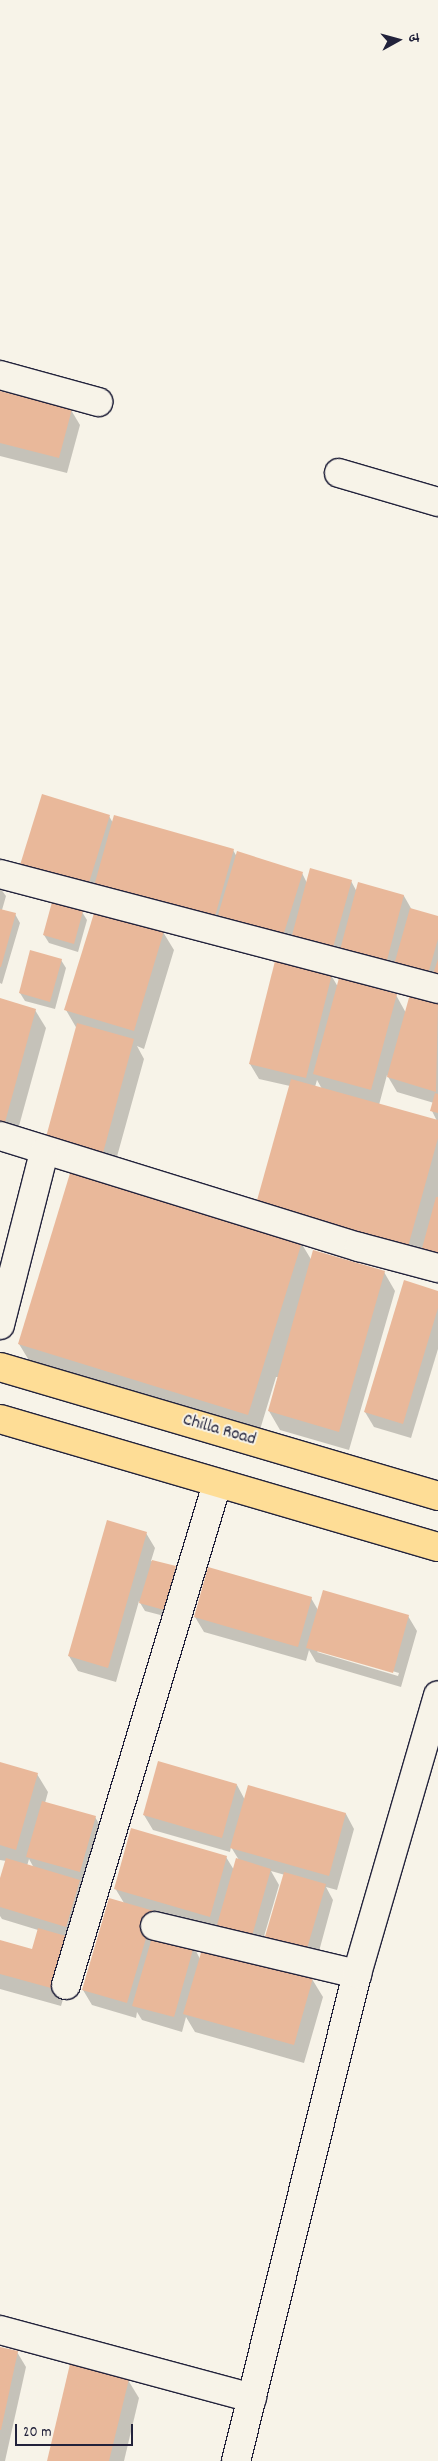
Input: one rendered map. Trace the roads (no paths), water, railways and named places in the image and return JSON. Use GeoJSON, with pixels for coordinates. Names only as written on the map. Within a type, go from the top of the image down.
{"type":"FeatureCollection","features":[{"type":"Feature","properties":{"kind":"main road","name":"Chilla Road"},"geometry":{"type":"LineString","coordinates":[[0,1367],[438,1496]]}},
{"type":"Feature","properties":{"kind":"main road"},"geometry":{"type":"LineString","coordinates":[[0,1419],[438,1548]]}},
{"type":"Feature","properties":{"kind":"street"},"geometry":{"type":"LineString","coordinates":[[0,375],[98,402]]}},
{"type":"Feature","properties":{"kind":"street"},"geometry":{"type":"LineString","coordinates":[[339,473],[438,502]]}},
{"type":"Feature","properties":{"kind":"street"},"geometry":{"type":"LineString","coordinates":[[0,874],[438,989]]}},
{"type":"Feature","properties":{"kind":"street"},"geometry":{"type":"LineString","coordinates":[[0,1136],[44,1152],[359,1247],[438,1268]]}},
{"type":"Feature","properties":{"kind":"street"},"geometry":{"type":"LineString","coordinates":[[0,1325],[44,1152]]}},
{"type":"Feature","properties":{"kind":"street"},"geometry":{"type":"LineString","coordinates":[[66,1985],[217,1484]]}},
{"type":"Feature","properties":{"kind":"street"},"geometry":{"type":"LineString","coordinates":[[236,2461],[357,1974],[438,1696]]}},
{"type":"Feature","properties":{"kind":"street"},"geometry":{"type":"LineString","coordinates":[[155,1926],[357,1974]]}},
{"type":"Feature","properties":{"kind":"street"},"geometry":{"type":"LineString","coordinates":[[0,2330],[252,2398]]}}]}
